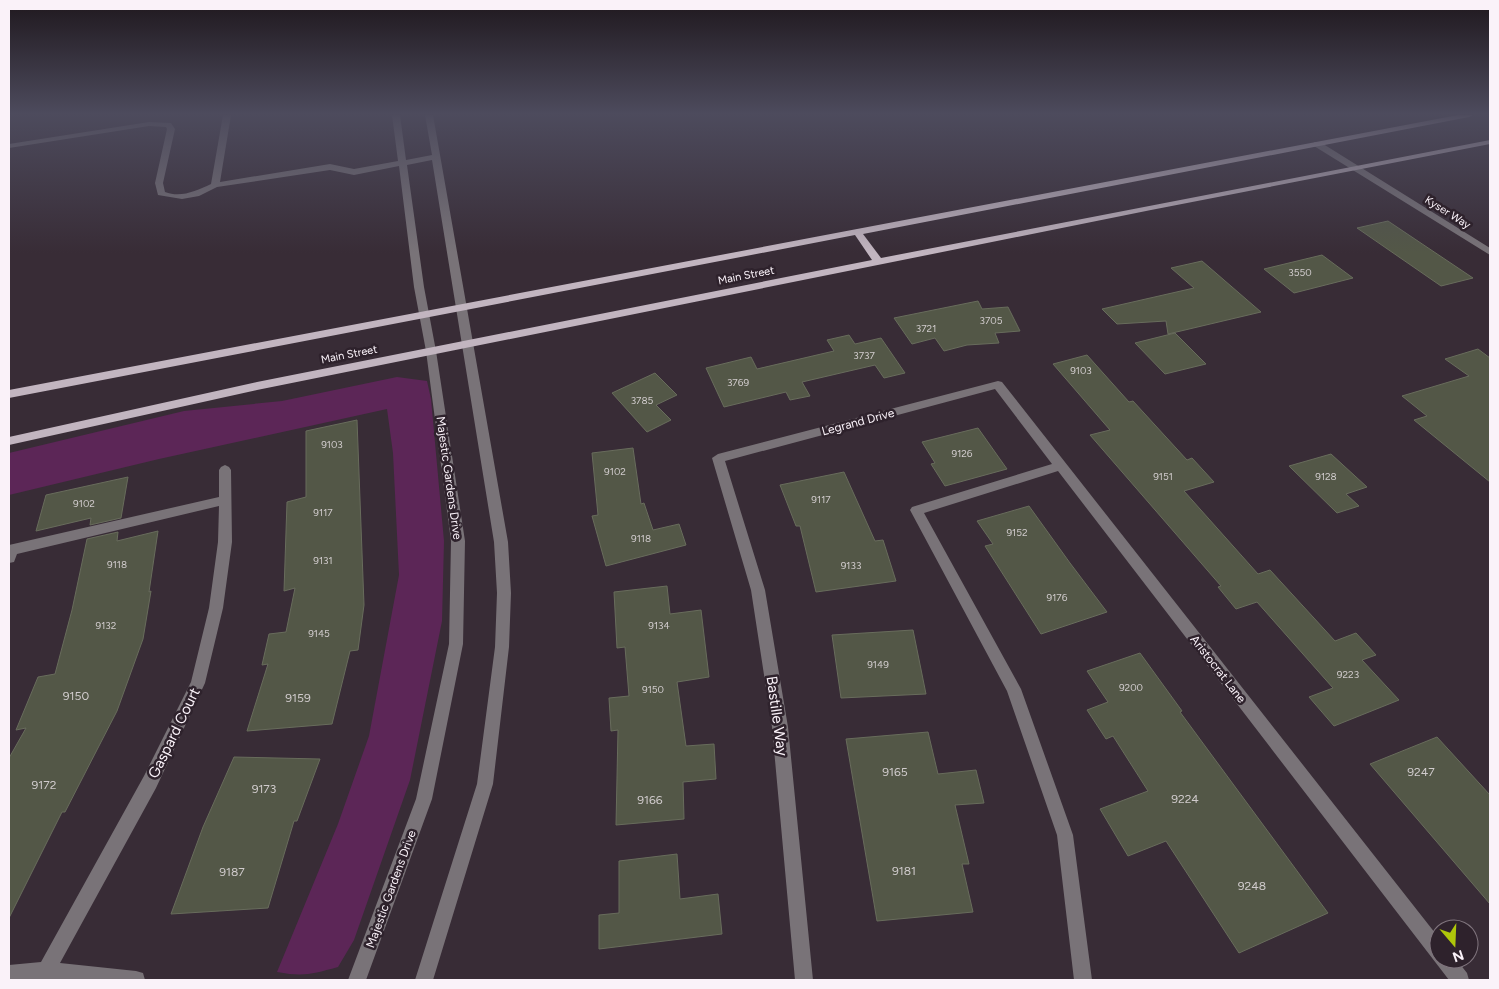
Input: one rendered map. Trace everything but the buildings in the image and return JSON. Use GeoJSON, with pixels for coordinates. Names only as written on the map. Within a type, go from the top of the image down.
{"type":"FeatureCollection","features":[{"type":"Feature","properties":{"kind":"main road","name":"Main Street"},"geometry":{"type":"LineString","coordinates":[[9,394],[1227,161]]}},
{"type":"Feature","properties":{"kind":"main road","name":"Main Street"},"geometry":{"type":"LineString","coordinates":[[9,441],[248,388],[1150,207],[1391,161]]}},
{"type":"Feature","properties":{"kind":"main road"},"geometry":{"type":"LineString","coordinates":[[857,232],[878,261]]}},
{"type":"Feature","properties":{"kind":"street"},"geometry":{"type":"LineString","coordinates":[[164,161],[159,184],[162,193],[182,198],[199,194],[215,185],[330,167],[354,172],[415,161]]}},
{"type":"Feature","properties":{"kind":"street"},"geometry":{"type":"LineString","coordinates":[[215,185],[219,161]]}},
{"type":"Feature","properties":{"kind":"street"},"geometry":{"type":"LineString","coordinates":[[424,980],[485,784],[502,647],[504,593],[501,542],[437,161]]}},
{"type":"Feature","properties":{"kind":"street","name":"Kyser Way"},"geometry":{"type":"LineString","coordinates":[[1345,161],[1490,252]]}},
{"type":"Feature","properties":{"kind":"street","name":"Majestic Gardens Drive"},"geometry":{"type":"LineString","coordinates":[[358,980],[424,799],[456,644],[458,541],[403,163]]}},
{"type":"Feature","properties":{"kind":"street","name":"Legrand Drive"},"geometry":{"type":"LineString","coordinates":[[718,458],[998,385]]}},
{"type":"Feature","properties":{"kind":"street","name":"Aristocrat Lane"},"geometry":{"type":"LineString","coordinates":[[998,385],[1429,940]]}},
{"type":"Feature","properties":{"kind":"street","name":"Bastille Way"},"geometry":{"type":"LineString","coordinates":[[718,458],[758,590],[780,727],[804,980]]}},
{"type":"Feature","properties":{"kind":"street"},"geometry":{"type":"LineString","coordinates":[[1060,466],[916,510],[1014,689],[1065,835],[1083,980]]}},
{"type":"Feature","properties":{"kind":"street","name":"Gaspard Court"},"geometry":{"type":"LineString","coordinates":[[46,971],[150,782],[198,683],[216,608],[225,542],[225,470]]}},
{"type":"Feature","properties":{"kind":"street"},"geometry":{"type":"LineString","coordinates":[[9,558],[12,550],[225,500]]}},
{"type":"Feature","properties":{"kind":"street"},"geometry":{"type":"LineString","coordinates":[[9,974],[46,971],[136,980]]}},
{"type":"Feature","properties":{"kind":"shaded area"},"geometry":{"type":"Polygon","coordinates":[[[397,377],[427,381],[431,399],[444,541],[442,621],[410,780],[354,940],[338,967],[308,974],[277,972],[338,824],[369,736],[399,575],[393,453],[387,409],[159,459],[9,495],[9,453],[184,411],[282,401],[397,377]]]}}]}
